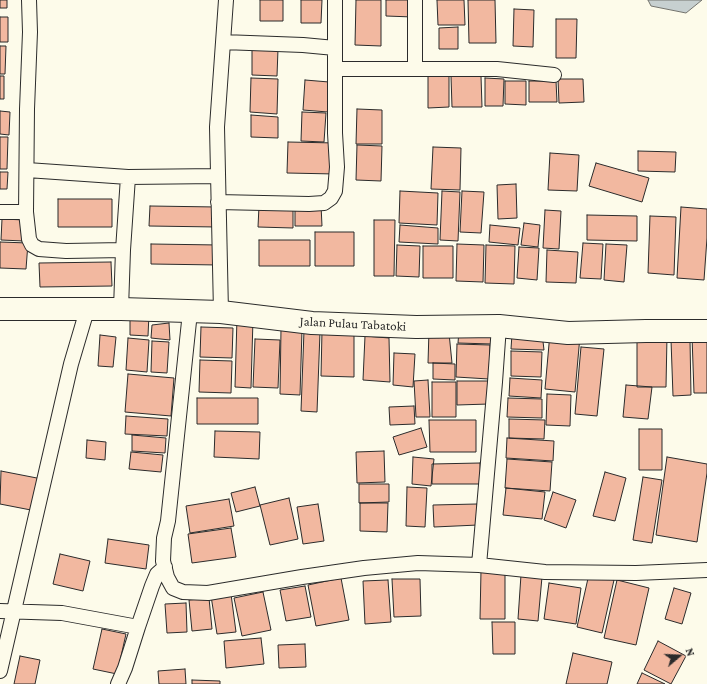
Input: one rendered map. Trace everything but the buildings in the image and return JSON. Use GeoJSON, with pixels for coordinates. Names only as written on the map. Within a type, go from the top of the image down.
{"type":"FeatureCollection","features":[{"type":"Feature","properties":{"kind":"highway","name":"Jalan Pulau Tabatoki"},"geometry":{"type":"LineString","coordinates":[[0,309],[121,309],[221,312],[312,323],[416,327],[498,326],[568,333],[707,331]]}},
{"type":"Feature","properties":{"kind":"street"},"geometry":{"type":"LineString","coordinates":[[29,0],[30,32],[27,109],[26,212],[29,239],[32,245],[39,249],[66,251],[123,250]]}},
{"type":"Feature","properties":{"kind":"street"},"geometry":{"type":"LineString","coordinates":[[221,312],[217,127],[226,0]]}},
{"type":"Feature","properties":{"kind":"street"},"geometry":{"type":"LineString","coordinates":[[218,202],[308,204],[324,202],[331,198],[335,191],[337,167],[335,133],[336,0]]}},
{"type":"Feature","properties":{"kind":"street"},"geometry":{"type":"LineString","coordinates":[[415,0],[415,68]]}},
{"type":"Feature","properties":{"kind":"street"},"geometry":{"type":"LineString","coordinates":[[223,42],[303,45],[336,48]]}},
{"type":"Feature","properties":{"kind":"street"},"geometry":{"type":"LineString","coordinates":[[336,69],[497,69],[554,76]]}},
{"type":"Feature","properties":{"kind":"street"},"geometry":{"type":"LineString","coordinates":[[27,170],[128,177],[218,176]]}},
{"type":"Feature","properties":{"kind":"street"},"geometry":{"type":"LineString","coordinates":[[121,309],[128,177]]}},
{"type":"Feature","properties":{"kind":"street"},"geometry":{"type":"LineString","coordinates":[[0,212],[26,212]]}},
{"type":"Feature","properties":{"kind":"street"},"geometry":{"type":"LineString","coordinates":[[0,671],[7,611],[71,364],[87,310]]}},
{"type":"Feature","properties":{"kind":"street"},"geometry":{"type":"LineString","coordinates":[[190,312],[169,514],[164,538],[164,567],[173,588],[183,592],[208,593],[364,568],[418,563],[479,565],[545,572],[636,573],[707,570]]}},
{"type":"Feature","properties":{"kind":"street"},"geometry":{"type":"LineString","coordinates":[[479,565],[495,382],[498,326]]}},
{"type":"Feature","properties":{"kind":"street"},"geometry":{"type":"LineString","coordinates":[[118,684],[125,668],[152,586],[158,574],[164,567]]}},
{"type":"Feature","properties":{"kind":"street"},"geometry":{"type":"LineString","coordinates":[[7,611],[62,613],[138,627]]}},
{"type":"Feature","properties":{"kind":"shaded area"},"geometry":{"type":"Polygon","coordinates":[[[648,0],[702,0],[686,13],[651,6],[648,0]]]}}]}
